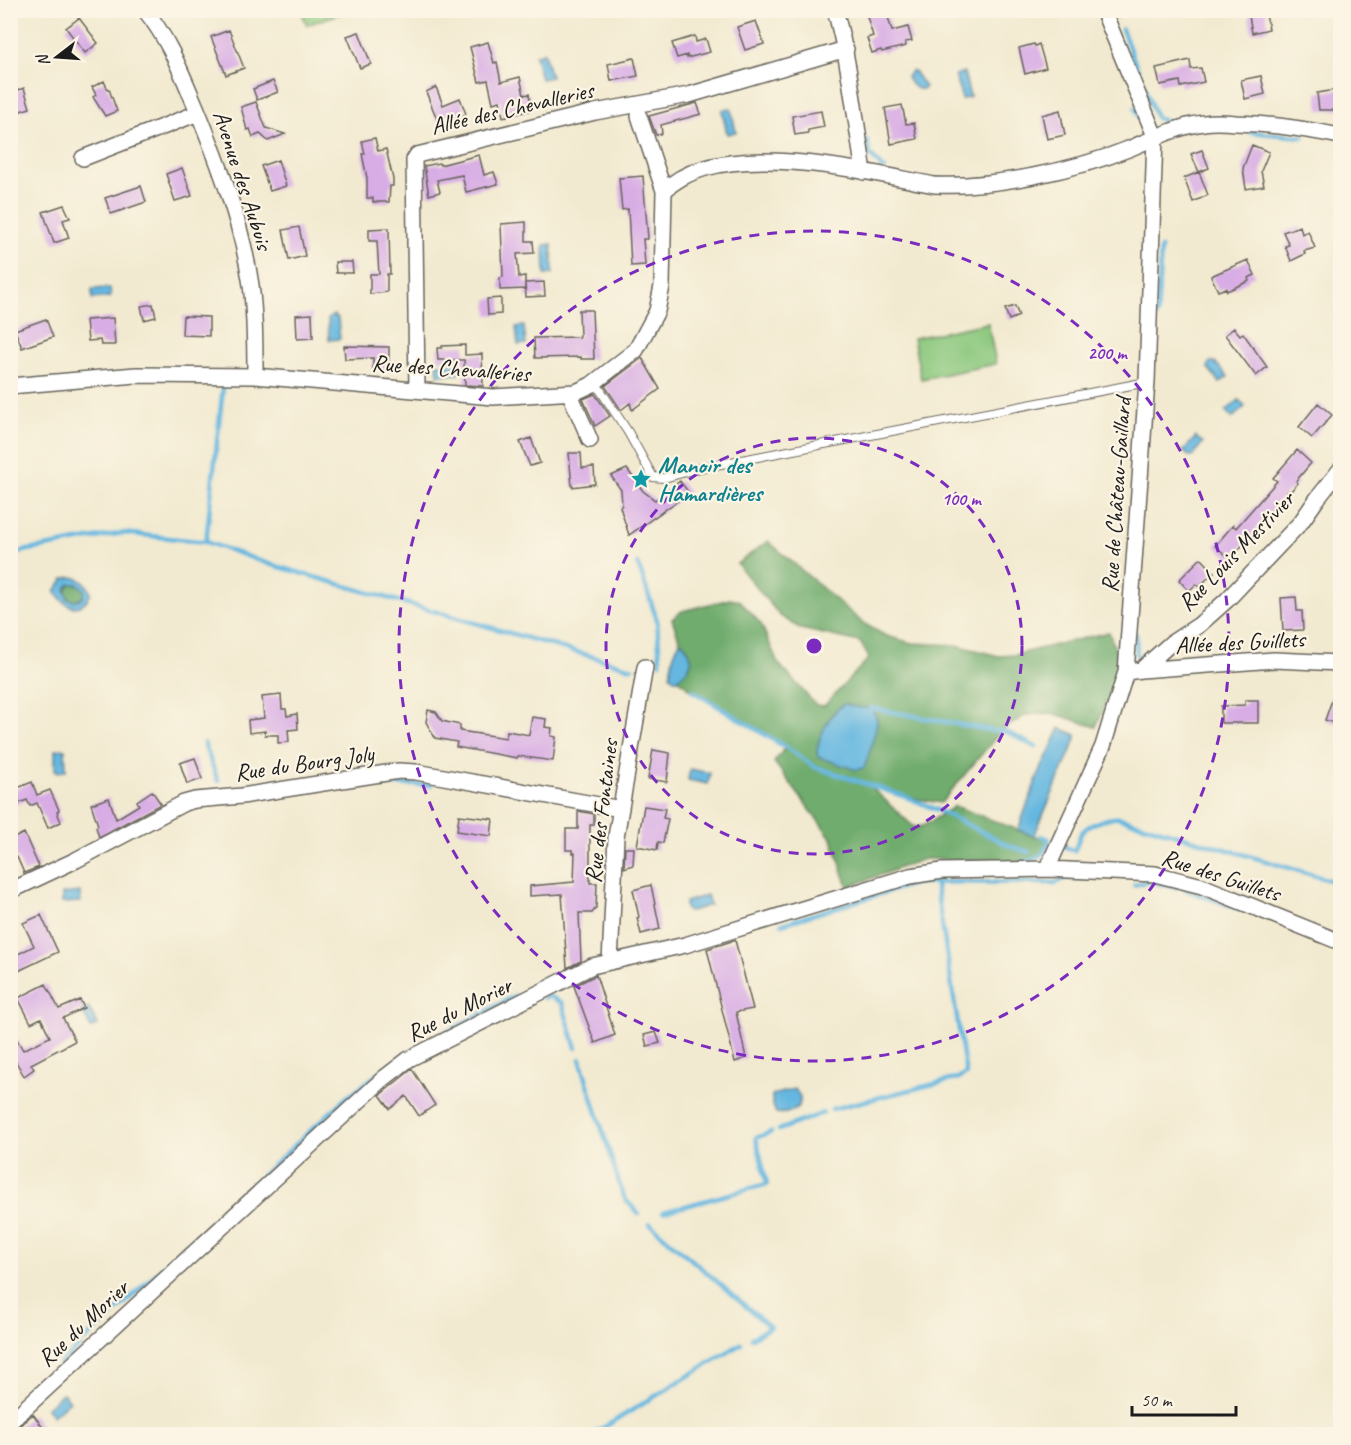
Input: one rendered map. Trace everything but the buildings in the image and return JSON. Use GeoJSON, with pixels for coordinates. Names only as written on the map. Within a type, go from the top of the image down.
{"type":"FeatureCollection","features":[{"type":"Feature","properties":{"kind":"street","name":"Avenue des Aubuis"},"geometry":{"type":"LineString","coordinates":[[145,10],[172,50],[226,189],[244,248],[254,316],[255,376]]}},
{"type":"Feature","properties":{"kind":"street"},"geometry":{"type":"LineString","coordinates":[[835,10],[846,49],[864,172]]}},
{"type":"Feature","properties":{"kind":"street","name":"Rue de Château-Gaillard"},"geometry":{"type":"LineString","coordinates":[[1047,869],[1134,671],[1155,136],[1103,10]]}},
{"type":"Feature","properties":{"kind":"street","name":"Allée des Chevalleries"},"geometry":{"type":"LineString","coordinates":[[417,389],[414,160],[417,155],[595,112],[689,95],[846,49]]}},
{"type":"Feature","properties":{"kind":"street"},"geometry":{"type":"LineString","coordinates":[[83,158],[198,113]]}},
{"type":"Feature","properties":{"kind":"street","name":"Rue des Chevalleries"},"geometry":{"type":"LineString","coordinates":[[10,387],[136,375],[255,376],[493,397],[576,392],[595,382],[636,350],[657,311],[662,286],[664,191],[639,116]]}},
{"type":"Feature","properties":{"kind":"street"},"geometry":{"type":"LineString","coordinates":[[664,191],[675,180],[709,167],[736,162],[789,162],[834,166],[934,185],[997,182],[1087,162],[1131,148],[1155,136],[1205,122],[1284,125],[1341,136]]}},
{"type":"Feature","properties":{"kind":"street"},"geometry":{"type":"LineString","coordinates":[[570,393],[590,440]]}},
{"type":"Feature","properties":{"kind":"street","name":"Rue Louis Mestivier"},"geometry":{"type":"LineString","coordinates":[[1134,671],[1199,626],[1227,600],[1301,522],[1341,470]]}},
{"type":"Feature","properties":{"kind":"street","name":"Allée des Guillets"},"geometry":{"type":"LineString","coordinates":[[1134,671],[1274,660],[1341,663]]}},
{"type":"Feature","properties":{"kind":"street","name":"Rue des Fontaines"},"geometry":{"type":"LineString","coordinates":[[610,962],[616,837],[645,667]]}},
{"type":"Feature","properties":{"kind":"street","name":"Rue du Bourg Joly"},"geometry":{"type":"LineString","coordinates":[[10,891],[76,860],[184,803],[399,771],[416,772],[621,809]]}},
{"type":"Feature","properties":{"kind":"street","name":"Rue du Morier"},"geometry":{"type":"LineString","coordinates":[[10,1422],[383,1079],[409,1059],[592,966],[685,945],[910,876],[962,869],[1047,869]]}},
{"type":"Feature","properties":{"kind":"street","name":"Rue des Guillets"},"geometry":{"type":"LineString","coordinates":[[1047,869],[1155,874],[1202,886],[1341,942]]}},
{"type":"Feature","properties":{"kind":"lane"},"geometry":{"type":"LineString","coordinates":[[595,382],[628,432],[653,477],[664,478],[700,468],[1147,382]]}},
{"type":"Feature","properties":{"kind":"green space"},"geometry":{"type":"Polygon","coordinates":[[[301,11],[347,11],[307,25],[301,11]]]}},
{"type":"Feature","properties":{"kind":"green space"},"geometry":{"type":"Polygon","coordinates":[[[988,323],[996,364],[921,379],[913,338],[988,323]]]}},
{"type":"Feature","properties":{"kind":"green space"},"geometry":{"type":"Polygon","coordinates":[[[768,541],[863,623],[886,636],[912,643],[956,645],[999,656],[1014,655],[1109,632],[1119,660],[1116,679],[1096,727],[1052,713],[1026,715],[1002,730],[941,803],[906,797],[870,786],[914,827],[923,826],[955,806],[1034,836],[1049,839],[1041,855],[1024,862],[924,859],[848,887],[832,839],[774,762],[786,747],[693,691],[678,679],[690,666],[691,658],[683,643],[680,642],[672,619],[682,611],[730,599],[740,601],[761,624],[778,663],[816,705],[824,706],[869,658],[860,642],[801,629],[780,616],[737,564],[768,541]]]}},
{"type":"Feature","properties":{"kind":"green space"},"geometry":{"type":"Polygon","coordinates":[[[71,583],[79,583],[84,588],[82,599],[71,601],[66,596],[66,588],[71,583]]]}},
{"type":"Feature","properties":{"kind":"water"},"geometry":{"type":"Polygon","coordinates":[[[544,53],[551,77],[541,79],[535,55],[544,53]]]}},
{"type":"Feature","properties":{"kind":"water"},"geometry":{"type":"Polygon","coordinates":[[[911,71],[914,71],[925,87],[923,89],[915,88],[910,82],[907,77],[911,71]]]}},
{"type":"Feature","properties":{"kind":"water"},"geometry":{"type":"Polygon","coordinates":[[[964,72],[970,97],[962,99],[955,75],[964,72]]]}},
{"type":"Feature","properties":{"kind":"water"},"geometry":{"type":"Polygon","coordinates":[[[731,108],[736,132],[727,134],[722,110],[731,108]]]}},
{"type":"Feature","properties":{"kind":"water"},"geometry":{"type":"Polygon","coordinates":[[[552,244],[553,274],[545,275],[544,245],[552,244]]]}},
{"type":"Feature","properties":{"kind":"water"},"geometry":{"type":"Polygon","coordinates":[[[110,288],[111,297],[92,299],[92,289],[110,288]]]}},
{"type":"Feature","properties":{"kind":"water"},"geometry":{"type":"Polygon","coordinates":[[[333,315],[338,318],[340,339],[329,340],[328,319],[333,315]]]}},
{"type":"Feature","properties":{"kind":"water"},"geometry":{"type":"Polygon","coordinates":[[[524,326],[526,344],[518,345],[516,327],[524,326]]]}},
{"type":"Feature","properties":{"kind":"water"},"geometry":{"type":"Polygon","coordinates":[[[1215,362],[1228,377],[1220,383],[1208,368],[1209,363],[1215,362]]]}},
{"type":"Feature","properties":{"kind":"water"},"geometry":{"type":"Polygon","coordinates":[[[437,364],[458,364],[459,374],[438,375],[437,364]]]}},
{"type":"Feature","properties":{"kind":"water"},"geometry":{"type":"Polygon","coordinates":[[[1239,400],[1245,407],[1232,418],[1226,411],[1239,400]]]}},
{"type":"Feature","properties":{"kind":"water"},"geometry":{"type":"Polygon","coordinates":[[[1196,437],[1203,443],[1194,456],[1190,457],[1183,451],[1196,437]]]}},
{"type":"Feature","properties":{"kind":"water"},"geometry":{"type":"Polygon","coordinates":[[[71,577],[78,579],[88,587],[91,594],[82,605],[73,607],[68,605],[55,591],[64,579],[71,577]],[[72,584],[65,589],[68,599],[74,601],[83,598],[84,590],[72,584]]]}},
{"type":"Feature","properties":{"kind":"water"},"geometry":{"type":"Polygon","coordinates":[[[680,642],[690,654],[691,662],[678,679],[674,679],[670,676],[671,667],[680,642]]]}},
{"type":"Feature","properties":{"kind":"water"},"geometry":{"type":"Polygon","coordinates":[[[845,704],[871,708],[877,719],[864,768],[856,770],[818,757],[817,751],[829,719],[845,704]]]}},
{"type":"Feature","properties":{"kind":"water"},"geometry":{"type":"Polygon","coordinates":[[[1060,728],[1076,735],[1076,739],[1034,836],[1018,830],[1037,778],[1060,728]]]}},
{"type":"Feature","properties":{"kind":"water"},"geometry":{"type":"Polygon","coordinates":[[[65,749],[66,770],[59,772],[55,770],[55,750],[65,749]]]}},
{"type":"Feature","properties":{"kind":"water"},"geometry":{"type":"Polygon","coordinates":[[[690,769],[710,773],[708,784],[688,780],[690,769]]]}},
{"type":"Feature","properties":{"kind":"water"},"geometry":{"type":"Polygon","coordinates":[[[80,892],[81,902],[62,903],[62,894],[80,892]]]}},
{"type":"Feature","properties":{"kind":"water"},"geometry":{"type":"Polygon","coordinates":[[[707,895],[710,905],[688,912],[685,908],[685,902],[707,895]]]}},
{"type":"Feature","properties":{"kind":"water"},"geometry":{"type":"Polygon","coordinates":[[[89,1008],[98,1025],[91,1028],[82,1011],[89,1008]]]}},
{"type":"Feature","properties":{"kind":"water"},"geometry":{"type":"Polygon","coordinates":[[[794,1089],[800,1099],[800,1104],[788,1112],[776,1113],[772,1095],[794,1089]]]}},
{"type":"Feature","properties":{"kind":"water"},"geometry":{"type":"Polygon","coordinates":[[[63,1393],[70,1401],[53,1416],[46,1408],[63,1393]]]}},
{"type":"Feature","properties":{"kind":"waterway"},"geometry":{"type":"LineString","coordinates":[[1115,10],[1117,16]]}},
{"type":"Feature","properties":{"kind":"waterway"},"geometry":{"type":"LineString","coordinates":[[1122,29],[1156,117],[1168,123],[1177,122]]}},
{"type":"Feature","properties":{"kind":"waterway"},"geometry":{"type":"LineString","coordinates":[[1135,108],[1139,118]]}},
{"type":"Feature","properties":{"kind":"waterway"},"geometry":{"type":"LineString","coordinates":[[1257,116],[1290,120]]}},
{"type":"Feature","properties":{"kind":"waterway"},"geometry":{"type":"LineString","coordinates":[[1250,132],[1303,137]]}},
{"type":"Feature","properties":{"kind":"waterway"},"geometry":{"type":"LineString","coordinates":[[867,140],[869,153],[885,169]]}},
{"type":"Feature","properties":{"kind":"waterway"},"geometry":{"type":"LineString","coordinates":[[1157,315],[1161,248]]}},
{"type":"Feature","properties":{"kind":"waterway"},"geometry":{"type":"LineString","coordinates":[[206,542],[223,387]]}},
{"type":"Feature","properties":{"kind":"waterway"},"geometry":{"type":"LineString","coordinates":[[10,555],[123,533],[206,542],[269,564],[632,668]]}},
{"type":"Feature","properties":{"kind":"waterway"},"geometry":{"type":"LineString","coordinates":[[638,564],[657,620],[660,663]]}},
{"type":"Feature","properties":{"kind":"waterway"},"geometry":{"type":"LineString","coordinates":[[1136,634],[1137,656]]}},
{"type":"Feature","properties":{"kind":"waterway"},"geometry":{"type":"LineString","coordinates":[[693,691],[815,767],[906,797],[940,811],[1012,847],[1029,852]]}},
{"type":"Feature","properties":{"kind":"waterway"},"geometry":{"type":"LineString","coordinates":[[871,708],[1007,732],[1036,747]]}},
{"type":"Feature","properties":{"kind":"waterway"},"geometry":{"type":"LineString","coordinates":[[204,743],[218,781]]}},
{"type":"Feature","properties":{"kind":"waterway"},"geometry":{"type":"LineString","coordinates":[[360,784],[431,785]]}},
{"type":"Feature","properties":{"kind":"waterway"},"geometry":{"type":"LineString","coordinates":[[1064,846],[1074,851],[1085,829],[1100,821],[1120,818],[1340,883]]}},
{"type":"Feature","properties":{"kind":"waterway"},"geometry":{"type":"LineString","coordinates":[[1024,862],[1038,857],[1045,849],[1049,839],[1041,836]]}},
{"type":"Feature","properties":{"kind":"waterway"},"geometry":{"type":"LineString","coordinates":[[832,1109],[959,1078],[966,1074],[937,883],[1056,883],[1065,878],[1087,878]]}},
{"type":"Feature","properties":{"kind":"waterway"},"geometry":{"type":"LineString","coordinates":[[1134,885],[1150,881],[1177,888]]}},
{"type":"Feature","properties":{"kind":"waterway"},"geometry":{"type":"LineString","coordinates":[[782,924],[916,883],[937,883]]}},
{"type":"Feature","properties":{"kind":"waterway"},"geometry":{"type":"LineString","coordinates":[[1186,890],[1240,909]]}},
{"type":"Feature","properties":{"kind":"waterway"},"geometry":{"type":"LineString","coordinates":[[416,1048],[515,996]]}},
{"type":"Feature","properties":{"kind":"waterway"},"geometry":{"type":"LineString","coordinates":[[544,998],[549,996],[562,1003],[576,1048]]}},
{"type":"Feature","properties":{"kind":"waterway"},"geometry":{"type":"LineString","coordinates":[[580,1059],[621,1189],[625,1199],[639,1214]]}},
{"type":"Feature","properties":{"kind":"waterway"},"geometry":{"type":"LineString","coordinates":[[196,1237],[347,1097],[391,1064]]}},
{"type":"Feature","properties":{"kind":"waterway"},"geometry":{"type":"LineString","coordinates":[[779,1130],[823,1113]]}},
{"type":"Feature","properties":{"kind":"waterway"},"geometry":{"type":"LineString","coordinates":[[663,1212],[767,1184],[756,1138],[771,1132]]}},
{"type":"Feature","properties":{"kind":"waterway"},"geometry":{"type":"LineString","coordinates":[[650,1224],[770,1327],[752,1338]]}},
{"type":"Feature","properties":{"kind":"waterway"},"geometry":{"type":"LineString","coordinates":[[85,1340],[187,1245]]}},
{"type":"Feature","properties":{"kind":"waterway"},"geometry":{"type":"LineString","coordinates":[[593,1434],[741,1344]]}},
{"type":"Feature","properties":{"kind":"waterway"},"geometry":{"type":"LineString","coordinates":[[60,1363],[80,1346]]}},
{"type":"Feature","properties":{"kind":"place","name":"Manoir des Hamardières"},"geometry":{"type":"Point","coordinates":[641,479]}}]}
